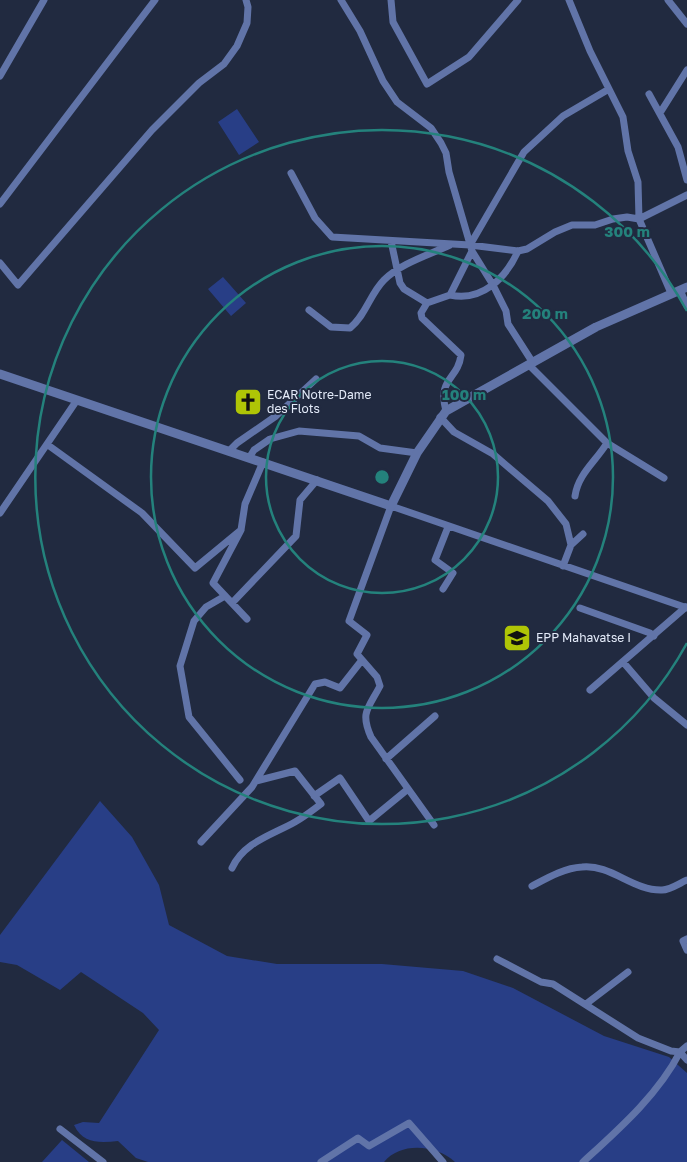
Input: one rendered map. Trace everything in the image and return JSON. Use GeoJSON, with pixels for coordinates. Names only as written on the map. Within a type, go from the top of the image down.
{"type":"FeatureCollection","features":[{"type":"Feature","properties":{"kind":"street"},"geometry":{"type":"LineString","coordinates":[[0,76],[44,0]]}},
{"type":"Feature","properties":{"kind":"street"},"geometry":{"type":"LineString","coordinates":[[0,204],[155,0]]}},
{"type":"Feature","properties":{"kind":"street"},"geometry":{"type":"LineString","coordinates":[[0,263],[18,285],[152,130],[199,83],[224,64],[237,46],[247,23],[248,6],[246,0]]}},
{"type":"Feature","properties":{"kind":"street"},"geometry":{"type":"LineString","coordinates":[[341,0],[360,31],[384,81],[397,102],[431,128],[441,144],[446,154],[449,172],[471,248],[493,285],[506,311],[508,324],[531,364],[607,443],[664,478]]}},
{"type":"Feature","properties":{"kind":"street"},"geometry":{"type":"LineString","coordinates":[[391,0],[393,22],[427,84],[469,57],[518,0]]}},
{"type":"Feature","properties":{"kind":"street"},"geometry":{"type":"LineString","coordinates":[[569,0],[622,117],[628,151],[638,182],[638,219],[670,293]]}},
{"type":"Feature","properties":{"kind":"street"},"geometry":{"type":"LineString","coordinates":[[668,0],[687,24]]}},
{"type":"Feature","properties":{"kind":"street"},"geometry":{"type":"LineString","coordinates":[[660,113],[687,70]]}},
{"type":"Feature","properties":{"kind":"street"},"geometry":{"type":"LineString","coordinates":[[450,295],[471,248],[524,152],[563,116],[609,90]]}},
{"type":"Feature","properties":{"kind":"street"},"geometry":{"type":"LineString","coordinates":[[649,94],[678,147],[687,180]]}},
{"type":"Feature","properties":{"kind":"street"},"geometry":{"type":"LineString","coordinates":[[291,173],[315,218],[332,237],[451,244],[471,248],[518,251],[527,249],[555,232],[572,226],[595,225],[627,217],[638,219],[687,195]]}},
{"type":"Feature","properties":{"kind":"street"},"geometry":{"type":"LineString","coordinates":[[391,241],[400,283],[404,289],[427,303]]}},
{"type":"Feature","properties":{"kind":"street"},"geometry":{"type":"LineString","coordinates":[[309,310],[318,320],[331,327],[350,328],[365,311],[373,294],[396,270],[451,244]]}},
{"type":"Feature","properties":{"kind":"street"},"geometry":{"type":"LineString","coordinates":[[518,251],[510,268],[493,285],[474,296],[462,298],[450,295],[427,303],[421,313],[422,318],[460,355],[460,360],[443,390],[442,396],[443,414],[454,432],[493,454],[548,501],[566,524],[571,544]]}},
{"type":"Feature","properties":{"kind":"street"},"geometry":{"type":"LineString","coordinates":[[434,825],[386,759],[364,723],[364,716],[380,686],[377,677],[357,654],[366,634],[348,621],[391,506],[417,453],[443,414],[596,327],[670,293],[683,288],[687,306]]}},
{"type":"Feature","properties":{"kind":"street"},"geometry":{"type":"LineString","coordinates":[[0,374],[317,480],[448,527],[684,607]]}},
{"type":"Feature","properties":{"kind":"street"},"geometry":{"type":"LineString","coordinates":[[230,451],[237,443],[283,411],[316,379]]}},
{"type":"Feature","properties":{"kind":"street"},"geometry":{"type":"LineString","coordinates":[[0,513],[77,400]]}},
{"type":"Feature","properties":{"kind":"street"},"geometry":{"type":"LineString","coordinates":[[249,458],[254,450],[270,439],[299,431],[359,436],[380,448],[417,453]]}},
{"type":"Feature","properties":{"kind":"street"},"geometry":{"type":"LineString","coordinates":[[575,496],[578,480],[600,456],[607,443]]}},
{"type":"Feature","properties":{"kind":"street"},"geometry":{"type":"LineString","coordinates":[[48,445],[142,513],[195,568],[241,530]]}},
{"type":"Feature","properties":{"kind":"street"},"geometry":{"type":"LineString","coordinates":[[247,619],[213,583],[241,530],[245,504],[263,462]]}},
{"type":"Feature","properties":{"kind":"street"},"geometry":{"type":"LineString","coordinates":[[232,603],[296,536],[300,500],[317,480]]}},
{"type":"Feature","properties":{"kind":"street"},"geometry":{"type":"LineString","coordinates":[[443,589],[453,573],[435,560],[448,527]]}},
{"type":"Feature","properties":{"kind":"street"},"geometry":{"type":"LineString","coordinates":[[563,566],[571,544],[583,534]]}},
{"type":"Feature","properties":{"kind":"street"},"geometry":{"type":"LineString","coordinates":[[225,596],[206,606],[194,621],[180,666],[189,717],[240,780]]}},
{"type":"Feature","properties":{"kind":"street"},"geometry":{"type":"LineString","coordinates":[[590,690],[654,636],[684,607],[687,598]]}},
{"type":"Feature","properties":{"kind":"street"},"geometry":{"type":"LineString","coordinates":[[580,608],[650,632],[654,636]]}},
{"type":"Feature","properties":{"kind":"street"},"geometry":{"type":"LineString","coordinates":[[201,842],[256,781],[315,684],[325,682],[340,688],[362,660]]}},
{"type":"Feature","properties":{"kind":"street"},"geometry":{"type":"LineString","coordinates":[[623,662],[654,698],[687,725]]}},
{"type":"Feature","properties":{"kind":"street"},"geometry":{"type":"LineString","coordinates":[[386,759],[435,716]]}},
{"type":"Feature","properties":{"kind":"street"},"geometry":{"type":"LineString","coordinates":[[232,868],[237,856],[252,844],[296,822],[321,804],[294,771],[256,781]]}},
{"type":"Feature","properties":{"kind":"street"},"geometry":{"type":"LineString","coordinates":[[314,796],[340,778],[368,821],[408,789]]}},
{"type":"Feature","properties":{"kind":"street"},"geometry":{"type":"LineString","coordinates":[[532,886],[558,873],[582,867],[603,869],[620,878],[647,888],[664,890],[687,880]]}},
{"type":"Feature","properties":{"kind":"street"},"geometry":{"type":"LineString","coordinates":[[687,939],[683,941],[687,950]]}},
{"type":"Feature","properties":{"kind":"street"},"geometry":{"type":"LineString","coordinates":[[498,959],[542,982],[552,984],[638,1038],[671,1051],[680,1052],[687,1060]]}},
{"type":"Feature","properties":{"kind":"street"},"geometry":{"type":"LineString","coordinates":[[586,1004],[628,972]]}},
{"type":"Feature","properties":{"kind":"street"},"geometry":{"type":"LineString","coordinates":[[583,1162],[645,1101],[670,1072],[680,1052],[687,1046]]}},
{"type":"Feature","properties":{"kind":"street"},"geometry":{"type":"LineString","coordinates":[[321,1162],[358,1138],[369,1146],[409,1123],[443,1162]]}},
{"type":"Feature","properties":{"kind":"street"},"geometry":{"type":"LineString","coordinates":[[60,1129],[103,1162]]}},
{"type":"Feature","properties":{"kind":"shaded area"},"geometry":{"type":"Polygon","coordinates":[[[237,109],[259,142],[239,155],[218,122],[237,109]]]}},
{"type":"Feature","properties":{"kind":"shaded area"},"geometry":{"type":"Polygon","coordinates":[[[223,277],[246,303],[231,316],[208,289],[223,277]]]}},
{"type":"Feature","properties":{"kind":"shaded area"},"geometry":{"type":"Polygon","coordinates":[[[100,801],[132,837],[159,885],[169,925],[227,956],[277,964],[382,964],[463,971],[513,988],[604,1036],[669,1057],[687,1073],[687,1162],[455,1162],[439,1152],[429,1149],[409,1148],[391,1155],[384,1162],[148,1162],[136,1158],[118,1141],[99,1142],[82,1136],[74,1125],[83,1122],[99,1123],[159,1030],[143,1013],[81,972],[60,990],[17,965],[0,962],[0,935],[100,801]]]}},
{"type":"Feature","properties":{"kind":"shaded area"},"geometry":{"type":"Polygon","coordinates":[[[62,1140],[89,1162],[42,1162],[62,1140]]]}},
{"type":"Feature","properties":{"kind":"place","name":"ECAR Notre-Dame des Flots"},"geometry":{"type":"Point","coordinates":[248,402]}},
{"type":"Feature","properties":{"kind":"place","name":"EPP Mahavatse I"},"geometry":{"type":"Point","coordinates":[517,638]}}]}
